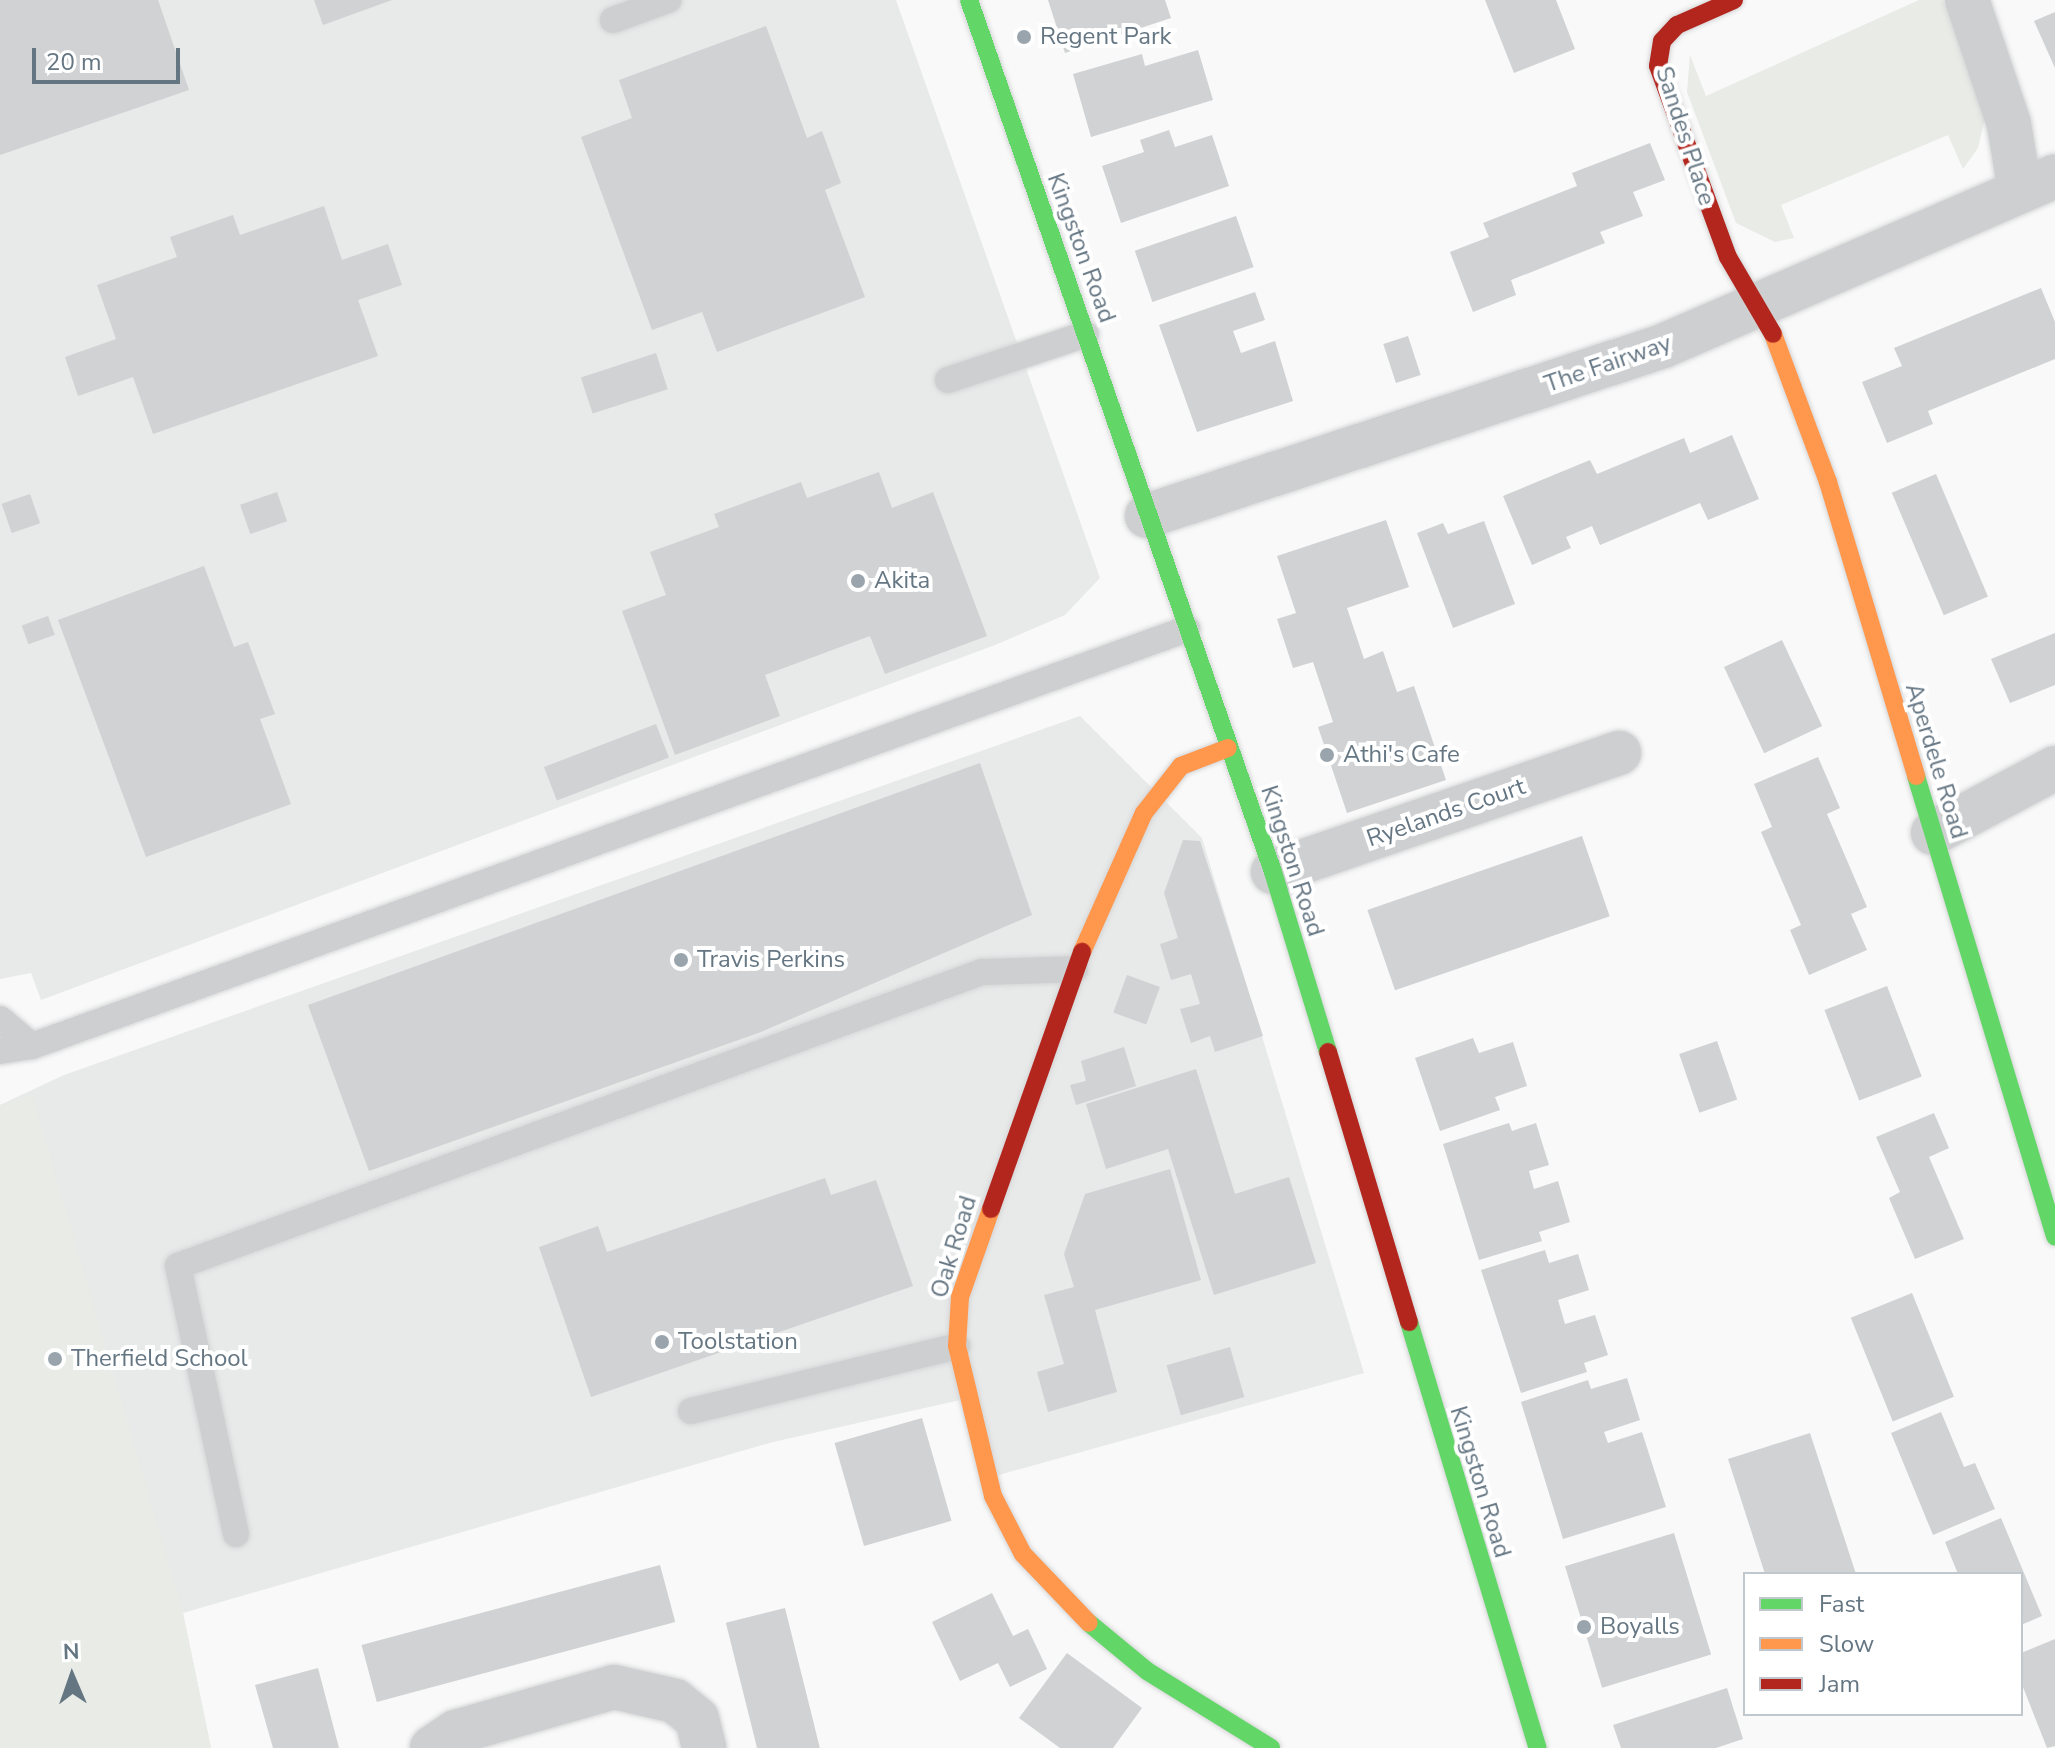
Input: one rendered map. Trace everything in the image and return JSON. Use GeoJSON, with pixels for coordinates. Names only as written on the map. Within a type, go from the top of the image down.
{"type":"FeatureCollection","features":[{"type":"Feature","properties":{"kind":"street","name":"Kingston Road"},"geometry":{"type":"LineString","coordinates":[[969,0],[1273,872],[1538,1748]]}},
{"type":"Feature","properties":{"kind":"street","name":"Sandes Place"},"geometry":{"type":"LineString","coordinates":[[1734,0],[1677,25],[1662,41],[1658,66],[1728,257],[1755,305]]}},
{"type":"Feature","properties":{"kind":"street"},"geometry":{"type":"LineString","coordinates":[[1967,0],[2009,124],[2037,184]]}},
{"type":"Feature","properties":{"kind":"street","name":"The Fairway"},"geometry":{"type":"LineString","coordinates":[[1147,516],[1648,351],[2037,184]]}},
{"type":"Feature","properties":{"kind":"street","name":"Aperdele Road"},"geometry":{"type":"LineString","coordinates":[[1755,305],[1784,359],[1828,482],[2055,1237]]}},
{"type":"Feature","properties":{"kind":"street","name":"Oak Road"},"geometry":{"type":"LineString","coordinates":[[1228,748],[1181,766],[1151,799],[1075,969],[960,1297],[957,1346],[993,1496],[1023,1554],[1075,1612],[1147,1671],[1271,1748]]}},
{"type":"Feature","properties":{"kind":"street","name":"Ryelands Court"},"geometry":{"type":"LineString","coordinates":[[1273,872],[1619,753]]}},
{"type":"Feature","properties":{"kind":"street"},"geometry":{"type":"LineString","coordinates":[[1933,833],[2055,768]]}},
{"type":"Feature","properties":{"kind":"street"},"geometry":{"type":"LineString","coordinates":[[432,1748],[456,1732],[614,1687],[675,1701],[697,1719],[704,1748]]}},
{"type":"Feature","properties":{"kind":"lane"},"geometry":{"type":"LineString","coordinates":[[613,20],[668,0]]}},
{"type":"Feature","properties":{"kind":"lane"},"geometry":{"type":"LineString","coordinates":[[948,380],[1086,334]]}},
{"type":"Feature","properties":{"kind":"lane"},"geometry":{"type":"LineString","coordinates":[[0,1051],[32,1046],[1187,629]]}},
{"type":"Feature","properties":{"kind":"lane"},"geometry":{"type":"LineString","coordinates":[[236,1534],[178,1266],[982,972],[1075,969]]}},
{"type":"Feature","properties":{"kind":"lane"},"geometry":{"type":"LineString","coordinates":[[0,1019],[32,1046]]}},
{"type":"Feature","properties":{"kind":"lane"},"geometry":{"type":"LineString","coordinates":[[691,1411],[957,1346]]}},
{"type":"Feature","properties":{"kind":"shaded area"},"geometry":{"type":"Polygon","coordinates":[[[0,0],[896,0],[1100,578],[1065,615],[995,645],[41,1000],[31,973],[0,979],[0,0]]]}},
{"type":"Feature","properties":{"kind":"shaded area"},"geometry":{"type":"Polygon","coordinates":[[[1919,0],[1943,0],[1985,118],[1978,148],[1963,169],[1948,135],[1781,205],[1794,238],[1775,242],[1736,223],[1687,92],[1690,55],[1706,96],[1919,0]]]}},
{"type":"Feature","properties":{"kind":"shaded area"},"geometry":{"type":"Polygon","coordinates":[[[1080,716],[1202,838],[1364,1373],[988,1478],[965,1399],[773,1442],[183,1613],[211,1748],[0,1748],[0,1105],[64,1075],[1080,716]]]}},
{"type":"Feature","properties":{"kind":"shaded area","name":"Therfield School"},"geometry":{"type":"Polygon","coordinates":[[[32,1094],[183,1613],[211,1748],[0,1748],[0,1105],[32,1094]]]}},
{"type":"Feature","properties":{"kind":"building"},"geometry":{"type":"Polygon","coordinates":[[[0,0],[158,0],[189,90],[0,155],[0,0]]]}},
{"type":"Feature","properties":{"kind":"building"},"geometry":{"type":"Polygon","coordinates":[[[314,0],[392,0],[323,25],[314,0]]]}},
{"type":"Feature","properties":{"kind":"building"},"geometry":{"type":"Polygon","coordinates":[[[1048,0],[1165,0],[1171,18],[1065,53],[1048,0]]]}},
{"type":"Feature","properties":{"kind":"building"},"geometry":{"type":"Polygon","coordinates":[[[1485,0],[1556,0],[1575,49],[1514,73],[1485,0]]]}},
{"type":"Feature","properties":{"kind":"building"},"geometry":{"type":"Polygon","coordinates":[[[2055,12],[2055,68],[2034,21],[2055,12]]]}},
{"type":"Feature","properties":{"kind":"building"},"geometry":{"type":"Polygon","coordinates":[[[766,26],[807,138],[822,131],[841,183],[825,190],[865,297],[717,352],[702,312],[652,330],[581,137],[632,118],[619,80],[766,26]]]}},
{"type":"Feature","properties":{"kind":"building"},"geometry":{"type":"Polygon","coordinates":[[[1198,50],[1213,100],[1091,137],[1073,74],[1142,54],[1145,66],[1198,50]]]}},
{"type":"Feature","properties":{"kind":"building"},"geometry":{"type":"Polygon","coordinates":[[[1169,130],[1175,147],[1212,135],[1229,186],[1121,223],[1102,166],[1144,152],[1140,140],[1169,130]]]}},
{"type":"Feature","properties":{"kind":"building"},"geometry":{"type":"Polygon","coordinates":[[[1650,143],[1665,180],[1633,192],[1643,216],[1600,232],[1605,243],[1511,280],[1516,295],[1473,312],[1450,252],[1489,237],[1483,223],[1577,186],[1572,173],[1650,143]]]}},
{"type":"Feature","properties":{"kind":"building"},"geometry":{"type":"Polygon","coordinates":[[[324,206],[342,260],[388,244],[402,285],[358,300],[378,356],[153,434],[133,377],[78,396],[65,357],[116,339],[97,285],[177,257],[170,237],[233,215],[240,235],[324,206]]]}},
{"type":"Feature","properties":{"kind":"building"},"geometry":{"type":"Polygon","coordinates":[[[1236,216],[1254,267],[1152,302],[1135,251],[1236,216]]]}},
{"type":"Feature","properties":{"kind":"building"},"geometry":{"type":"Polygon","coordinates":[[[2041,288],[2055,322],[2055,359],[1928,411],[1933,424],[1887,443],[1862,382],[1902,366],[1894,348],[2041,288]]]}},
{"type":"Feature","properties":{"kind":"building"},"geometry":{"type":"Polygon","coordinates":[[[1255,292],[1265,320],[1233,331],[1241,353],[1275,341],[1293,401],[1197,432],[1159,325],[1255,292]]]}},
{"type":"Feature","properties":{"kind":"building"},"geometry":{"type":"Polygon","coordinates":[[[1408,336],[1421,375],[1396,383],[1383,344],[1408,336]]]}},
{"type":"Feature","properties":{"kind":"building"},"geometry":{"type":"Polygon","coordinates":[[[656,353],[668,389],[593,414],[581,377],[656,353]]]}},
{"type":"Feature","properties":{"kind":"building"},"geometry":{"type":"Polygon","coordinates":[[[1732,435],[1759,499],[1708,520],[1700,503],[1600,545],[1592,526],[1566,537],[1571,548],[1532,565],[1503,496],[1590,460],[1597,474],[1684,438],[1690,453],[1732,435]]]}},
{"type":"Feature","properties":{"kind":"building"},"geometry":{"type":"Polygon","coordinates":[[[879,472],[892,508],[933,492],[987,636],[885,674],[870,636],[765,675],[780,716],[675,755],[622,611],[666,595],[650,552],[719,527],[714,514],[801,482],[807,498],[879,472]]]}},
{"type":"Feature","properties":{"kind":"building"},"geometry":{"type":"Polygon","coordinates":[[[1936,474],[1988,596],[1944,615],[1892,493],[1936,474]]]}},
{"type":"Feature","properties":{"kind":"building"},"geometry":{"type":"Polygon","coordinates":[[[277,492],[287,521],[250,534],[240,505],[277,492]]]}},
{"type":"Feature","properties":{"kind":"building"},"geometry":{"type":"Polygon","coordinates":[[[30,494],[40,523],[12,533],[2,504],[30,494]]]}},
{"type":"Feature","properties":{"kind":"building"},"geometry":{"type":"Polygon","coordinates":[[[1386,520],[1409,587],[1347,608],[1364,659],[1383,651],[1397,692],[1414,686],[1446,780],[1347,813],[1318,727],[1333,722],[1313,662],[1293,668],[1277,619],[1296,613],[1277,556],[1386,520]]]}},
{"type":"Feature","properties":{"kind":"building"},"geometry":{"type":"Polygon","coordinates":[[[1484,521],[1515,604],[1453,628],[1417,533],[1443,523],[1448,534],[1484,521]]]}},
{"type":"Feature","properties":{"kind":"building"},"geometry":{"type":"Polygon","coordinates":[[[204,566],[234,647],[248,642],[275,714],[260,719],[291,804],[146,857],[58,620],[204,566]]]}},
{"type":"Feature","properties":{"kind":"building"},"geometry":{"type":"Polygon","coordinates":[[[48,616],[55,635],[29,644],[22,626],[48,616]]]}},
{"type":"Feature","properties":{"kind":"building"},"geometry":{"type":"Polygon","coordinates":[[[2055,633],[2055,685],[2010,703],[1991,659],[2055,633]]]}},
{"type":"Feature","properties":{"kind":"building"},"geometry":{"type":"Polygon","coordinates":[[[1782,640],[1822,726],[1764,753],[1724,667],[1782,640]]]}},
{"type":"Feature","properties":{"kind":"building"},"geometry":{"type":"Polygon","coordinates":[[[656,724],[669,758],[557,801],[544,767],[656,724]]]}},
{"type":"Feature","properties":{"kind":"building"},"geometry":{"type":"Polygon","coordinates":[[[1818,757],[1840,808],[1827,814],[1867,907],[1851,914],[1867,950],[1809,975],[1790,930],[1801,925],[1761,832],[1772,827],[1754,784],[1818,757]]]}},
{"type":"Feature","properties":{"kind":"building","name":"Travis Perkins"},"geometry":{"type":"Polygon","coordinates":[[[980,763],[1032,915],[761,1032],[369,1171],[308,1005],[980,763]]]}},
{"type":"Feature","properties":{"kind":"building"},"geometry":{"type":"Polygon","coordinates":[[[1582,836],[1610,916],[1395,990],[1367,910],[1582,836]]]}},
{"type":"Feature","properties":{"kind":"building"},"geometry":{"type":"Polygon","coordinates":[[[1183,840],[1200,841],[1263,1036],[1215,1052],[1210,1036],[1191,1043],[1180,1009],[1200,1004],[1191,974],[1171,980],[1160,944],[1178,938],[1164,893],[1183,840]]]}},
{"type":"Feature","properties":{"kind":"building"},"geometry":{"type":"Polygon","coordinates":[[[1127,975],[1160,987],[1146,1025],[1113,1013],[1127,975]]]}},
{"type":"Feature","properties":{"kind":"building"},"geometry":{"type":"Polygon","coordinates":[[[1887,986],[1922,1077],[1859,1101],[1824,1010],[1887,986]]]}},
{"type":"Feature","properties":{"kind":"building"},"geometry":{"type":"Polygon","coordinates":[[[1473,1038],[1479,1053],[1513,1042],[1527,1086],[1495,1097],[1500,1110],[1440,1131],[1415,1058],[1473,1038]]]}},
{"type":"Feature","properties":{"kind":"building"},"geometry":{"type":"Polygon","coordinates":[[[1717,1041],[1737,1100],[1699,1113],[1679,1054],[1717,1041]]]}},
{"type":"Feature","properties":{"kind":"building"},"geometry":{"type":"Polygon","coordinates":[[[1124,1047],[1136,1086],[1076,1105],[1070,1085],[1086,1081],[1081,1061],[1124,1047]]]}},
{"type":"Feature","properties":{"kind":"building"},"geometry":{"type":"Polygon","coordinates":[[[1196,1069],[1235,1194],[1289,1177],[1316,1263],[1214,1295],[1168,1149],[1106,1169],[1086,1104],[1196,1069]]]}},
{"type":"Feature","properties":{"kind":"building"},"geometry":{"type":"Polygon","coordinates":[[[1934,1113],[1949,1148],[1929,1157],[1964,1239],[1915,1259],[1889,1198],[1900,1192],[1876,1137],[1934,1113]]]}},
{"type":"Feature","properties":{"kind":"building"},"geometry":{"type":"Polygon","coordinates":[[[1509,1123],[1512,1131],[1536,1123],[1549,1165],[1529,1171],[1534,1189],[1558,1181],[1570,1222],[1539,1232],[1542,1241],[1479,1260],[1443,1144],[1509,1123]]]}},
{"type":"Feature","properties":{"kind":"building"},"geometry":{"type":"Polygon","coordinates":[[[1170,1169],[1201,1280],[1095,1310],[1117,1392],[1048,1412],[1037,1372],[1064,1364],[1044,1295],[1074,1287],[1064,1254],[1085,1194],[1170,1169]]]}},
{"type":"Feature","properties":{"kind":"building","name":"Toolstation"},"geometry":{"type":"Polygon","coordinates":[[[825,1178],[831,1195],[876,1180],[913,1286],[591,1397],[539,1247],[598,1226],[607,1252],[825,1178]]]}},
{"type":"Feature","properties":{"kind":"building"},"geometry":{"type":"Polygon","coordinates":[[[1545,1250],[1549,1263],[1578,1254],[1589,1290],[1558,1300],[1565,1324],[1595,1315],[1608,1355],[1584,1363],[1587,1372],[1521,1393],[1481,1270],[1545,1250]]]}},
{"type":"Feature","properties":{"kind":"building"},"geometry":{"type":"Polygon","coordinates":[[[1912,1293],[1954,1397],[1893,1422],[1851,1318],[1912,1293]]]}},
{"type":"Feature","properties":{"kind":"building"},"geometry":{"type":"Polygon","coordinates":[[[1230,1347],[1244,1397],[1181,1415],[1167,1365],[1230,1347]]]}},
{"type":"Feature","properties":{"kind":"building"},"geometry":{"type":"Polygon","coordinates":[[[1627,1378],[1640,1420],[1604,1432],[1608,1443],[1642,1432],[1666,1507],[1563,1539],[1521,1402],[1588,1380],[1591,1389],[1627,1378]]]}},
{"type":"Feature","properties":{"kind":"building"},"geometry":{"type":"Polygon","coordinates":[[[1941,1412],[1964,1467],[1975,1463],[1995,1509],[1933,1535],[1891,1433],[1941,1412]]]}},
{"type":"Feature","properties":{"kind":"building"},"geometry":{"type":"Polygon","coordinates":[[[922,1418],[951,1521],[864,1546],[835,1443],[922,1418]]]}},
{"type":"Feature","properties":{"kind":"building"},"geometry":{"type":"Polygon","coordinates":[[[1810,1433],[1855,1572],[1764,1572],[1728,1459],[1810,1433]]]}},
{"type":"Feature","properties":{"kind":"building"},"geometry":{"type":"Polygon","coordinates":[[[2001,1518],[2042,1616],[2023,1624],[2023,1572],[1957,1572],[1945,1542],[2001,1518]]]}},
{"type":"Feature","properties":{"kind":"building"},"geometry":{"type":"Polygon","coordinates":[[[1674,1533],[1711,1654],[1602,1688],[1565,1566],[1674,1533]]]}},
{"type":"Feature","properties":{"kind":"building"},"geometry":{"type":"Polygon","coordinates":[[[660,1565],[675,1622],[377,1702],[362,1645],[660,1565]]]}},
{"type":"Feature","properties":{"kind":"building"},"geometry":{"type":"Polygon","coordinates":[[[992,1593],[1013,1636],[1028,1629],[1047,1669],[1010,1687],[998,1663],[960,1681],[932,1622],[992,1593]]]}},
{"type":"Feature","properties":{"kind":"building"},"geometry":{"type":"Polygon","coordinates":[[[785,1608],[820,1748],[757,1748],[726,1623],[785,1608]]]}},
{"type":"Feature","properties":{"kind":"building"},"geometry":{"type":"Polygon","coordinates":[[[2055,1639],[2055,1746],[2047,1748],[2023,1687],[2023,1652],[2055,1639]]]}},
{"type":"Feature","properties":{"kind":"building"},"geometry":{"type":"Polygon","coordinates":[[[1067,1653],[1142,1708],[1113,1748],[1060,1748],[1019,1718],[1067,1653]]]}},
{"type":"Feature","properties":{"kind":"building"},"geometry":{"type":"Polygon","coordinates":[[[318,1668],[339,1748],[273,1748],[255,1685],[318,1668]]]}},
{"type":"Feature","properties":{"kind":"building"},"geometry":{"type":"Polygon","coordinates":[[[1727,1688],[1743,1739],[1716,1748],[1621,1748],[1613,1725],[1727,1688]]]}},
{"type":"Feature","properties":{"kind":"traffic: fast"},"geometry":{"type":"LineString","coordinates":[[969,0],[1273,872],[1328,1052]]}},
{"type":"Feature","properties":{"kind":"traffic: fast"},"geometry":{"type":"LineString","coordinates":[[1916,776],[2055,1237]]}},
{"type":"Feature","properties":{"kind":"traffic: fast"},"geometry":{"type":"LineString","coordinates":[[1409,1322],[1538,1748]]}},
{"type":"Feature","properties":{"kind":"traffic: fast"},"geometry":{"type":"LineString","coordinates":[[1089,1623],[1147,1671],[1271,1748]]}},
{"type":"Feature","properties":{"kind":"traffic: slow"},"geometry":{"type":"LineString","coordinates":[[1773,334],[1828,482],[1916,776]]}},
{"type":"Feature","properties":{"kind":"traffic: slow"},"geometry":{"type":"LineString","coordinates":[[1082,952],[1144,813],[1181,766],[1228,748]]}},
{"type":"Feature","properties":{"kind":"traffic: slow"},"geometry":{"type":"LineString","coordinates":[[991,1209],[960,1297],[957,1346],[993,1496],[1023,1554],[1089,1623]]}},
{"type":"Feature","properties":{"kind":"traffic: jam"},"geometry":{"type":"LineString","coordinates":[[1734,0],[1677,25],[1662,41],[1658,66],[1728,257],[1773,334]]}},
{"type":"Feature","properties":{"kind":"traffic: jam"},"geometry":{"type":"LineString","coordinates":[[991,1209],[1082,952]]}},
{"type":"Feature","properties":{"kind":"traffic: jam"},"geometry":{"type":"LineString","coordinates":[[1328,1052],[1409,1322]]}},
{"type":"Feature","properties":{"kind":"place","name":"Regent Park"},"geometry":{"type":"Point","coordinates":[1024,37]}},
{"type":"Feature","properties":{"kind":"place","name":"Akita"},"geometry":{"type":"Point","coordinates":[858,581]}},
{"type":"Feature","properties":{"kind":"place","name":"Athi's Cafe"},"geometry":{"type":"Point","coordinates":[1327,755]}},
{"type":"Feature","properties":{"kind":"place","name":"Travis Perkins"},"geometry":{"type":"Point","coordinates":[681,960]}},
{"type":"Feature","properties":{"kind":"place","name":"Toolstation"},"geometry":{"type":"Point","coordinates":[662,1342]}},
{"type":"Feature","properties":{"kind":"place","name":"Therfield School"},"geometry":{"type":"Point","coordinates":[55,1359]}},
{"type":"Feature","properties":{"kind":"place","name":"Boyalls"},"geometry":{"type":"Point","coordinates":[1584,1627]}}]}
